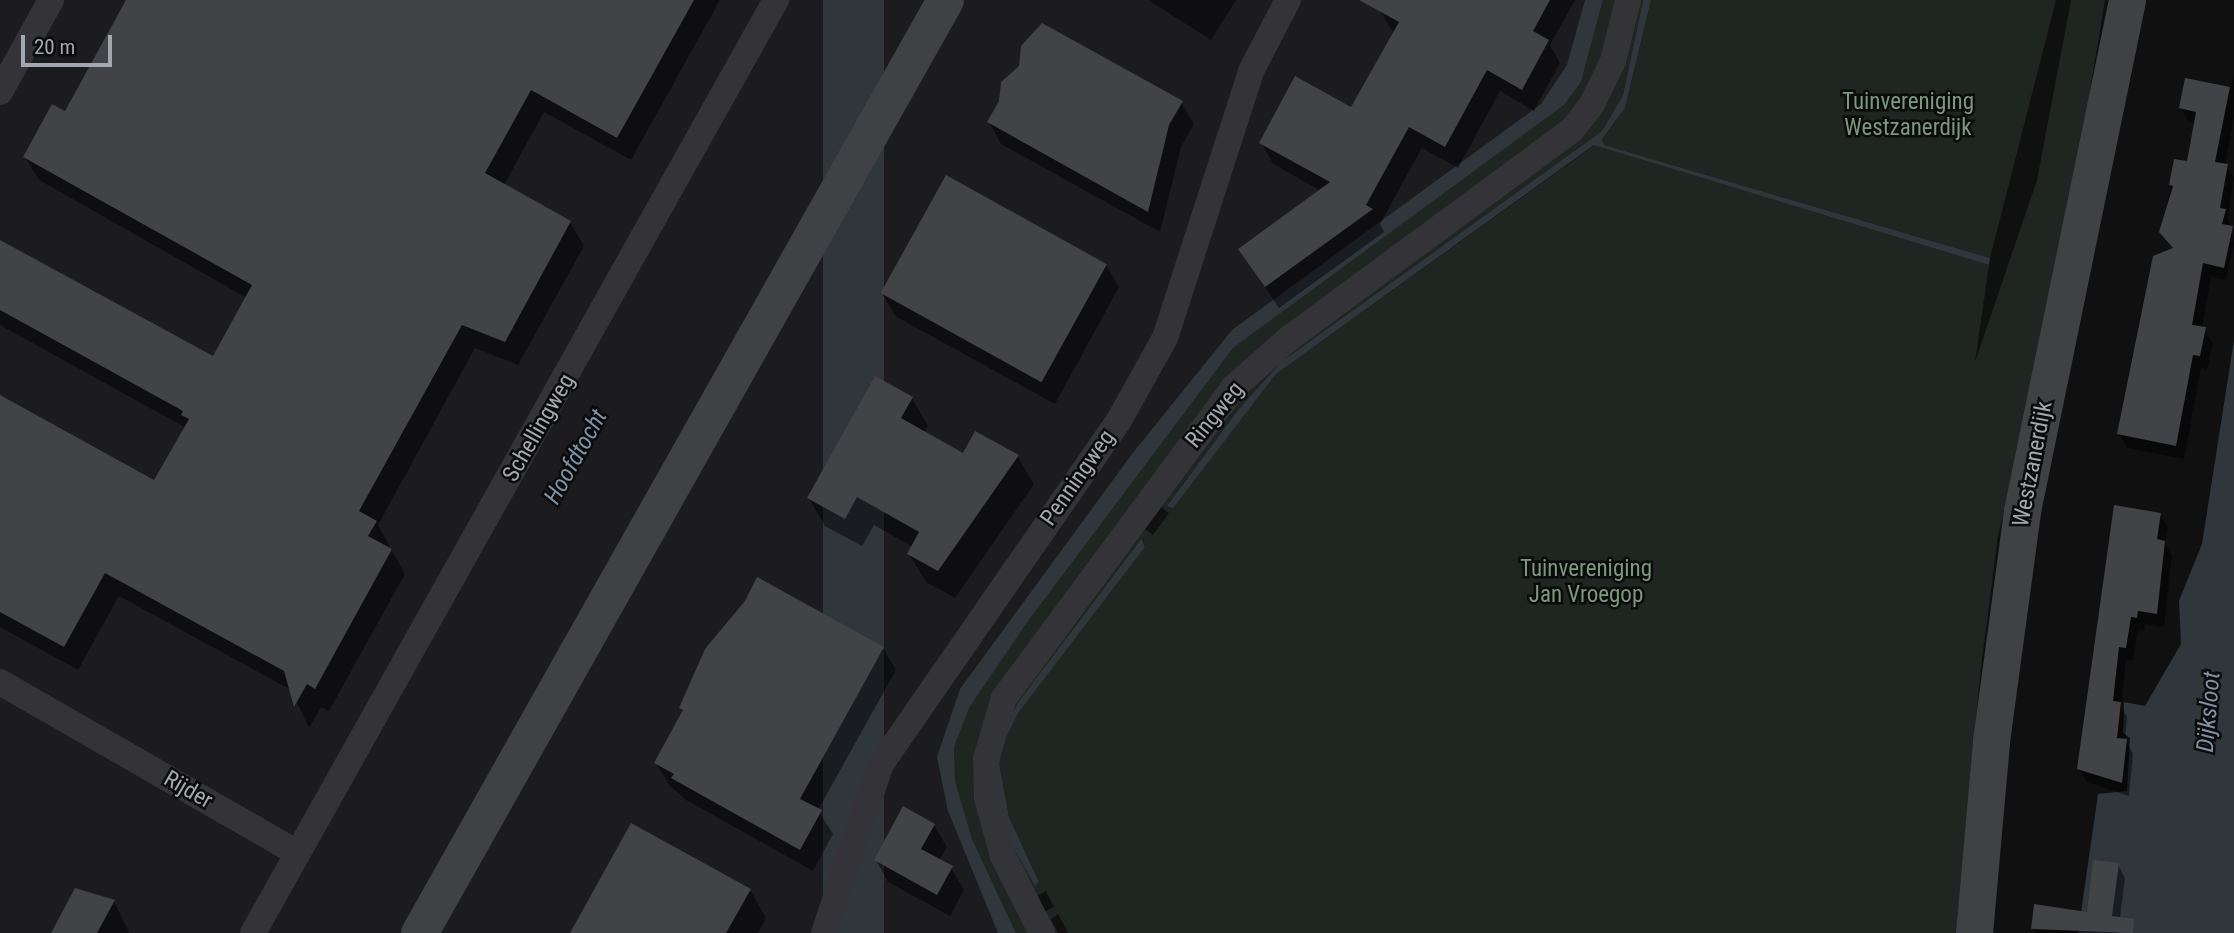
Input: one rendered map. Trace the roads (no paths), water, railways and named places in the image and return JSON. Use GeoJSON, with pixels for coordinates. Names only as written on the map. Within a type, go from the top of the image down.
{"type":"FeatureCollection","features":[{"type":"Feature","properties":{"kind":"main road"},"geometry":{"type":"LineString","coordinates":[[419,933],[945,0]]}},
{"type":"Feature","properties":{"kind":"main road","name":"Westzanerdijk"},"geometry":{"type":"LineString","coordinates":[[1974,933],[1992,741],[2022,511],[2127,0]]}},
{"type":"Feature","properties":{"kind":"main road"},"geometry":{"type":"LineString","coordinates":[[440,933],[493,805]]}},
{"type":"Feature","properties":{"kind":"street"},"geometry":{"type":"LineString","coordinates":[[0,92],[51,0]]}},
{"type":"Feature","properties":{"kind":"street","name":"Schellingweg"},"geometry":{"type":"LineString","coordinates":[[297,853],[609,306],[776,0]]}},
{"type":"Feature","properties":{"kind":"street","name":"Penningweg"},"geometry":{"type":"LineString","coordinates":[[824,933],[881,764],[1118,422],[1165,338],[1251,71],[1288,0]]}},
{"type":"Feature","properties":{"kind":"street","name":"Ringweg"},"geometry":{"type":"LineString","coordinates":[[1042,933],[1003,856],[987,798],[986,759],[1004,698],[1233,388],[1287,340],[1572,130],[1592,104],[1613,61],[1628,0]]}},
{"type":"Feature","properties":{"kind":"street","name":"Rijder"},"geometry":{"type":"LineString","coordinates":[[0,682],[297,853]]}},
{"type":"Feature","properties":{"kind":"street"},"geometry":{"type":"LineString","coordinates":[[253,933],[297,853]]}},
{"type":"Feature","properties":{"kind":"water"},"geometry":{"type":"Polygon","coordinates":[[[823,0],[884,0],[884,933],[823,933],[823,0]]]}},
{"type":"Feature","properties":{"kind":"water"},"geometry":{"type":"Polygon","coordinates":[[[1585,0],[1603,0],[1581,82],[1564,105],[1233,348],[1028,621],[969,708],[954,747],[955,781],[972,839],[1016,933],[998,933],[948,811],[937,757],[960,689],[1132,454],[1232,330],[1541,104],[1567,65],[1585,0]]]}},
{"type":"Feature","properties":{"kind":"water"},"geometry":{"type":"Polygon","coordinates":[[[1643,0],[1651,0],[1625,108],[1602,139],[1604,145],[1990,258],[1989,265],[1594,145],[1276,374],[1173,508],[1167,506],[1238,410],[1281,362],[1602,131],[1623,95],[1643,0]]]}},
{"type":"Feature","properties":{"kind":"water","name":"Dijksloot"},"geometry":{"type":"Polygon","coordinates":[[[2234,340],[2234,933],[2078,933],[2098,794],[2127,791],[2130,738],[2123,733],[2124,702],[2145,706],[2181,644],[2179,601],[2202,544],[2234,340]]]}},
{"type":"Feature","properties":{"kind":"water"},"geometry":{"type":"Polygon","coordinates":[[[1142,538],[1145,547],[1018,713],[1006,738],[999,763],[1009,817],[1039,882],[1035,886],[1012,845],[997,787],[997,769],[1008,722],[1019,701],[1142,538]]]}},
{"type":"Feature","properties":{"kind":"park label","name":"Tuinvereniging Westzanerdijk"},"geometry":{"type":"Point","coordinates":[1908,115]}},
{"type":"Feature","properties":{"kind":"park label","name":"Tuinvereniging Jan Vroegop"},"geometry":{"type":"Point","coordinates":[1586,582]}},
{"type":"Feature","properties":{"kind":"water label","name":"Hoofdtocht"},"geometry":{"type":"Point","coordinates":[576,457]}}]}
